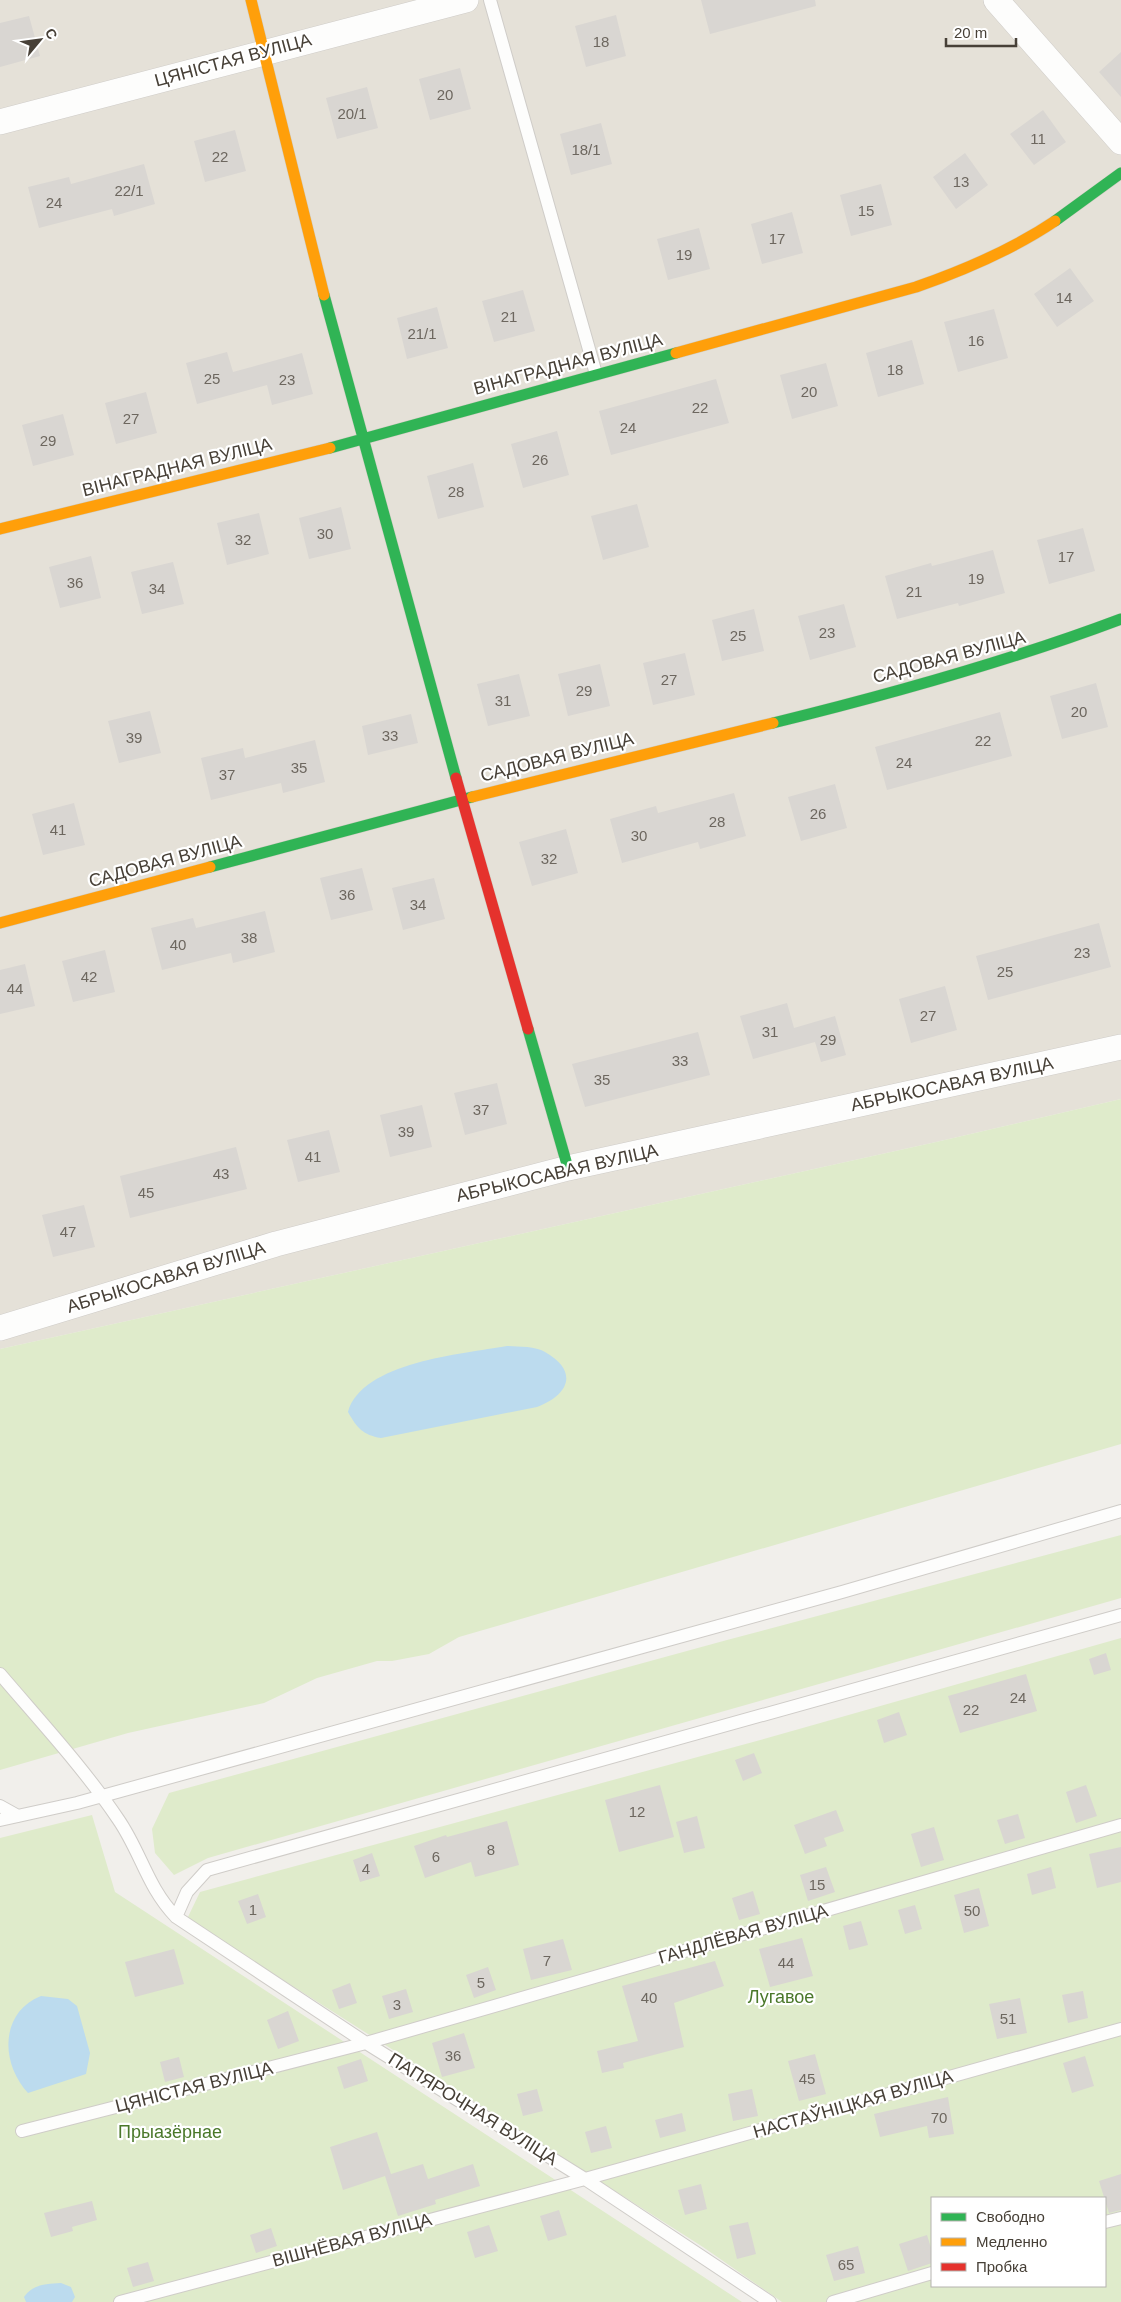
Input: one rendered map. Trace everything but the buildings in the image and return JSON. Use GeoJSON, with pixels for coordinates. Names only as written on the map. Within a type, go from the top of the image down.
{"type":"FeatureCollection","features":[{"type":"Feature","properties":{"kind":"street"},"geometry":{"type":"LineString","coordinates":[[251,0],[363,440],[462,799],[568,1168]]}},
{"type":"Feature","properties":{"kind":"street","name":"ЦЯНІСТАЯ ВУЛІЦА"},"geometry":{"type":"LineString","coordinates":[[0,122],[466,0]]}},
{"type":"Feature","properties":{"kind":"street"},"geometry":{"type":"LineString","coordinates":[[996,0],[1121,142]]}},
{"type":"Feature","properties":{"kind":"street","name":"ВІНАГРАДНАЯ ВУЛІЦА"},"geometry":{"type":"LineString","coordinates":[[0,529],[363,440],[596,374],[874,299],[956,274],[1026,241],[1093,196],[1121,173]]}},
{"type":"Feature","properties":{"kind":"street","name":"САДОВАЯ ВУЛІЦА"},"geometry":{"type":"LineString","coordinates":[[0,923],[462,799],[935,681],[1022,656],[1121,620]]}},
{"type":"Feature","properties":{"kind":"street","name":"АБРЫКОСАВАЯ ВУЛІЦА"},"geometry":{"type":"LineString","coordinates":[[0,1328],[276,1244],[568,1168],[1121,1047]]}},
{"type":"Feature","properties":{"kind":"lane"},"geometry":{"type":"LineString","coordinates":[[490,0],[596,374]]}},
{"type":"Feature","properties":{"kind":"lane"},"geometry":{"type":"LineString","coordinates":[[0,1820],[102,1796],[833,1595],[1121,1511]]}},
{"type":"Feature","properties":{"kind":"lane"},"geometry":{"type":"LineString","coordinates":[[176,1917],[187,1892],[208,1870],[1121,1615]]}},
{"type":"Feature","properties":{"kind":"lane","name":"ПАПЯРОЧНАЯ ВУЛІЦА"},"geometry":{"type":"LineString","coordinates":[[0,1674],[102,1796],[133,1844],[151,1885],[162,1902],[176,1917],[366,2042],[585,2178],[770,2302]]}},
{"type":"Feature","properties":{"kind":"lane"},"geometry":{"type":"LineString","coordinates":[[0,1806],[18,1816]]}},
{"type":"Feature","properties":{"kind":"lane","name":"ГАНДЛЁВАЯ ВУЛІЦА"},"geometry":{"type":"LineString","coordinates":[[366,2042],[1121,1825]]}},
{"type":"Feature","properties":{"kind":"lane","name":"НАСТАЎНІЦКАЯ ВУЛІЦА"},"geometry":{"type":"LineString","coordinates":[[585,2178],[1121,2029]]}},
{"type":"Feature","properties":{"kind":"lane","name":"ЦЯНІСТАЯ ВУЛІЦА"},"geometry":{"type":"LineString","coordinates":[[22,2131],[366,2042]]}},
{"type":"Feature","properties":{"kind":"lane","name":"ВІШНЁВАЯ ВУЛІЦА"},"geometry":{"type":"LineString","coordinates":[[120,2302],[585,2178]]}},
{"type":"Feature","properties":{"kind":"lane"},"geometry":{"type":"LineString","coordinates":[[1106,2222],[1121,2218]]}},
{"type":"Feature","properties":{"kind":"lane"},"geometry":{"type":"LineString","coordinates":[[833,2302],[931,2273]]}},
{"type":"Feature","properties":{"kind":"shaded area"},"geometry":{"type":"Polygon","coordinates":[[[0,0],[1121,0],[1121,1099],[936,1142],[0,1349],[0,0]]]}},
{"type":"Feature","properties":{"kind":"green space"},"geometry":{"type":"Polygon","coordinates":[[[1121,1099],[1121,1444],[459,1637],[429,1654],[392,1661],[377,1661],[317,1678],[264,1703],[128,1733],[0,1770],[0,1349],[936,1142],[1121,1099]]]}},
{"type":"Feature","properties":{"kind":"green space"},"geometry":{"type":"Polygon","coordinates":[[[1121,1535],[1121,1598],[208,1858],[174,1875],[155,1853],[152,1829],[169,1793],[727,1640],[1121,1535]]]}},
{"type":"Feature","properties":{"kind":"green space","name":"Лугавое"},"geometry":{"type":"Polygon","coordinates":[[[1121,1638],[1121,2302],[782,2302],[703,2247],[187,1919],[200,1892],[753,1742],[1121,1638]]]}},
{"type":"Feature","properties":{"kind":"green space","name":"Прыазёрнае"},"geometry":{"type":"Polygon","coordinates":[[[92,1815],[115,1892],[742,2302],[0,2302],[0,1838],[92,1815]]]}},
{"type":"Feature","properties":{"kind":"water"},"geometry":{"type":"Polygon","coordinates":[[[507,1346],[537,1349],[556,1360],[563,1367],[566,1375],[566,1382],[562,1390],[548,1402],[537,1407],[381,1438],[361,1430],[348,1412],[357,1395],[372,1382],[393,1371],[441,1357],[507,1346]]]}},
{"type":"Feature","properties":{"kind":"water"},"geometry":{"type":"Polygon","coordinates":[[[41,1996],[68,1999],[77,2006],[90,2053],[86,2074],[28,2093],[12,2067],[9,2039],[11,2026],[18,2014],[28,2004],[41,1996]]]}},
{"type":"Feature","properties":{"kind":"water"},"geometry":{"type":"Polygon","coordinates":[[[61,2283],[71,2287],[75,2297],[72,2302],[26,2302],[24,2297],[31,2289],[45,2284],[61,2283]]]}},
{"type":"Feature","properties":{"kind":"traffic: fast"},"geometry":{"type":"LineString","coordinates":[[1055,221],[1121,173]]}},
{"type":"Feature","properties":{"kind":"traffic: fast"},"geometry":{"type":"LineString","coordinates":[[324,295],[456,778]]}},
{"type":"Feature","properties":{"kind":"traffic: fast"},"geometry":{"type":"LineString","coordinates":[[330,448],[676,353]]}},
{"type":"Feature","properties":{"kind":"traffic: fast"},"geometry":{"type":"LineString","coordinates":[[773,723],[949,676],[1078,635],[1121,619]]}},
{"type":"Feature","properties":{"kind":"traffic: fast"},"geometry":{"type":"LineString","coordinates":[[210,867],[472,797]]}},
{"type":"Feature","properties":{"kind":"traffic: fast"},"geometry":{"type":"LineString","coordinates":[[528,1029],[568,1168]]}},
{"type":"Feature","properties":{"kind":"traffic: slow"},"geometry":{"type":"LineString","coordinates":[[251,0],[324,295]]}},
{"type":"Feature","properties":{"kind":"traffic: slow"},"geometry":{"type":"LineString","coordinates":[[676,353],[916,287],[988,258],[1022,241],[1055,221]]}},
{"type":"Feature","properties":{"kind":"traffic: slow"},"geometry":{"type":"LineString","coordinates":[[0,529],[330,448]]}},
{"type":"Feature","properties":{"kind":"traffic: slow"},"geometry":{"type":"LineString","coordinates":[[472,797],[773,723]]}},
{"type":"Feature","properties":{"kind":"traffic: slow"},"geometry":{"type":"LineString","coordinates":[[0,923],[210,867]]}},
{"type":"Feature","properties":{"kind":"traffic: jam"},"geometry":{"type":"LineString","coordinates":[[456,778],[528,1029]]}}]}
